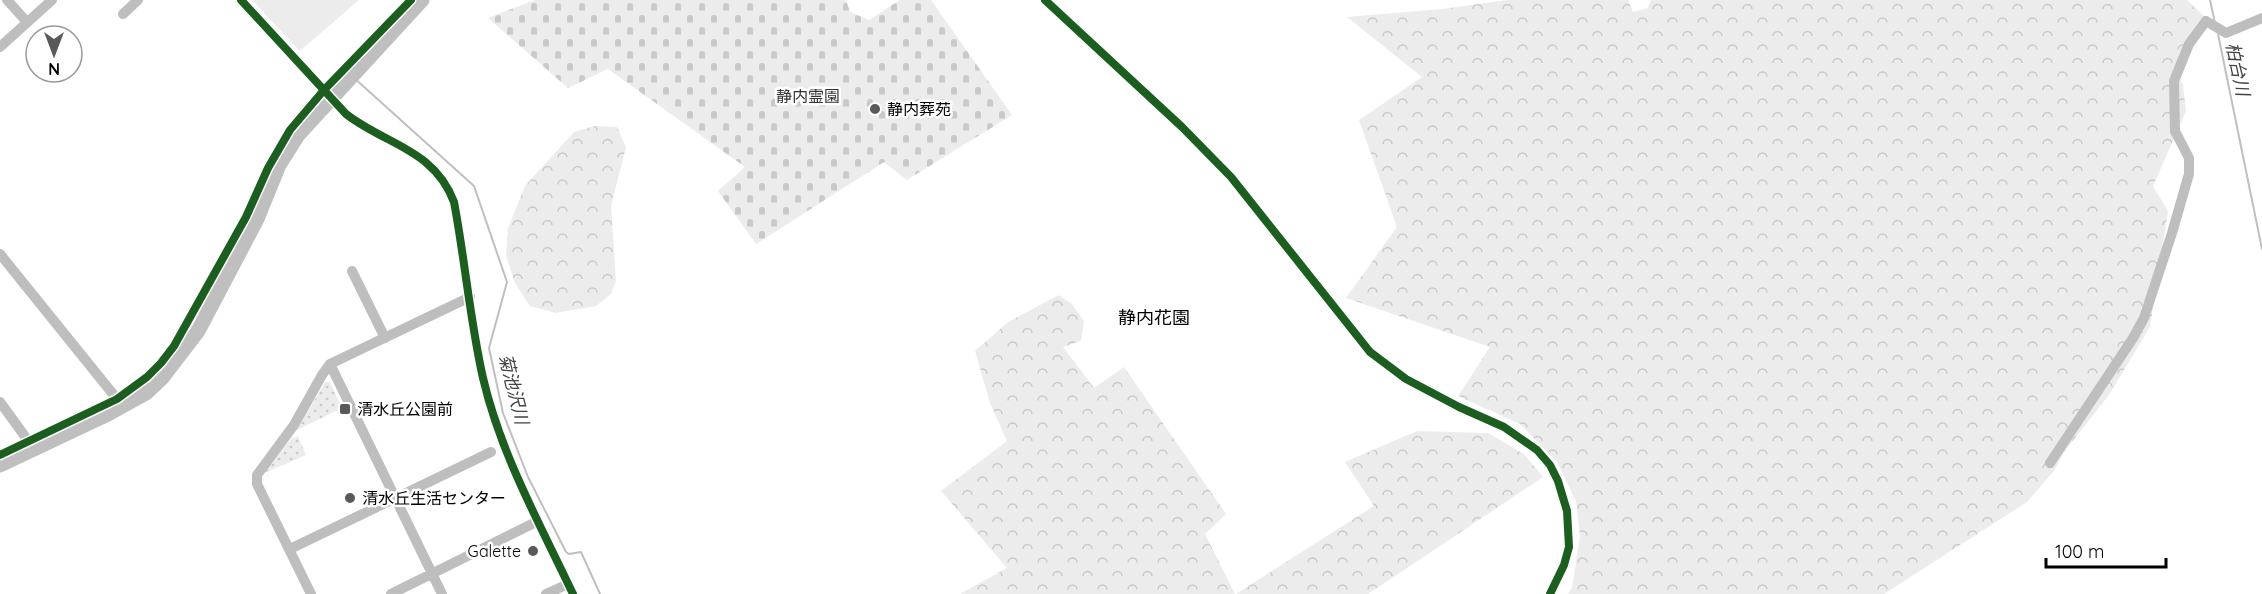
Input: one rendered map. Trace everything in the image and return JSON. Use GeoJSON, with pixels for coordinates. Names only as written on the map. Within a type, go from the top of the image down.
{"type":"FeatureCollection","features":[{"type":"Feature","properties":{"kind":"street"},"geometry":{"type":"LineString","coordinates":[[7,0],[27,22]]}},
{"type":"Feature","properties":{"kind":"street"},"geometry":{"type":"LineString","coordinates":[[0,47],[52,0]]}},
{"type":"Feature","properties":{"kind":"street"},"geometry":{"type":"LineString","coordinates":[[123,14],[138,0]]}},
{"type":"Feature","properties":{"kind":"street"},"geometry":{"type":"LineString","coordinates":[[241,0],[336,104],[362,126],[419,156],[442,177],[454,202],[483,378],[491,407],[513,466],[570,589],[546,594]]}},
{"type":"Feature","properties":{"kind":"street"},"geometry":{"type":"LineString","coordinates":[[0,455],[117,399],[147,377],[161,363],[174,346],[246,217],[277,151],[290,130],[411,0]]}},
{"type":"Feature","properties":{"kind":"street"},"geometry":{"type":"LineString","coordinates":[[1045,0],[1182,127],[1231,177],[1370,352],[1406,379],[1504,427],[1537,450],[1550,465],[1558,481],[1568,518],[1569,547],[1564,565],[1550,594]]}},
{"type":"Feature","properties":{"kind":"street"},"geometry":{"type":"LineString","coordinates":[[2050,463],[2133,338],[2144,318],[2161,267],[2189,174],[2189,158],[2175,131],[2175,81],[2189,44],[2206,21],[2226,33],[2262,18]]}},
{"type":"Feature","properties":{"kind":"street"},"geometry":{"type":"LineString","coordinates":[[2,260],[117,399]]}},
{"type":"Feature","properties":{"kind":"street"},"geometry":{"type":"LineString","coordinates":[[352,271],[385,338]]}},
{"type":"Feature","properties":{"kind":"street"},"geometry":{"type":"LineString","coordinates":[[311,594],[262,496],[256,479],[258,475],[294,426],[330,364],[470,297]]}},
{"type":"Feature","properties":{"kind":"street"},"geometry":{"type":"LineString","coordinates":[[330,364],[441,594]]}},
{"type":"Feature","properties":{"kind":"street"},"geometry":{"type":"LineString","coordinates":[[0,402],[29,442]]}},
{"type":"Feature","properties":{"kind":"street"},"geometry":{"type":"LineString","coordinates":[[290,549],[491,452]]}},
{"type":"Feature","properties":{"kind":"street"},"geometry":{"type":"LineString","coordinates":[[392,594],[538,521]]}},
{"type":"Feature","properties":{"kind":"green space"},"geometry":{"type":"Polygon","coordinates":[[[252,0],[359,0],[300,51],[252,0]]]}},
{"type":"Feature","properties":{"kind":"green space","name":"静内霊園"},"geometry":{"type":"Polygon","coordinates":[[[535,0],[846,0],[850,12],[869,20],[900,0],[931,0],[1012,115],[907,180],[884,162],[756,244],[718,191],[745,167],[608,69],[568,88],[488,18],[535,0]]]}},
{"type":"Feature","properties":{"kind":"green space"},"geometry":{"type":"Polygon","coordinates":[[[1508,0],[1628,0],[1633,12],[1648,8],[1651,0],[2187,0],[2205,17],[2175,68],[2183,85],[2186,111],[2153,186],[2168,211],[2150,327],[2109,395],[2064,452],[2054,471],[2027,502],[1884,594],[1568,594],[1572,588],[1580,536],[1576,501],[1557,462],[1520,424],[1458,396],[1490,347],[1346,298],[1397,227],[1359,120],[1422,77],[1347,17],[1442,9],[1508,0]]]}},
{"type":"Feature","properties":{"kind":"green space"},"geometry":{"type":"Polygon","coordinates":[[[595,126],[617,127],[626,147],[611,206],[616,281],[611,294],[596,306],[556,313],[530,306],[515,283],[506,256],[508,228],[525,186],[574,132],[595,126]]]}},
{"type":"Feature","properties":{"kind":"green space"},"geometry":{"type":"Polygon","coordinates":[[[1059,295],[1072,304],[1084,321],[1081,341],[1063,347],[1094,388],[1124,367],[1226,514],[1205,534],[1235,594],[960,594],[1007,568],[941,491],[1007,441],[990,403],[975,351],[1008,322],[1059,295]]]}},
{"type":"Feature","properties":{"kind":"green space"},"geometry":{"type":"Polygon","coordinates":[[[325,382],[330,382],[342,408],[297,430],[325,382]]]}},
{"type":"Feature","properties":{"kind":"green space"},"geometry":{"type":"Polygon","coordinates":[[[1417,431],[1488,433],[1524,454],[1543,477],[1368,594],[1236,594],[1374,506],[1345,462],[1417,431]]]}},
{"type":"Feature","properties":{"kind":"green space"},"geometry":{"type":"Polygon","coordinates":[[[298,436],[306,455],[264,473],[291,439],[298,436]]]}},
{"type":"Feature","properties":{"kind":"waterway"},"geometry":{"type":"LineString","coordinates":[[0,465],[108,414],[146,393],[162,378],[198,331],[257,219],[279,165],[298,135],[422,0]]}},
{"type":"Feature","properties":{"kind":"waterway","name":"柏台川"},"geometry":{"type":"LineString","coordinates":[[2210,0],[2215,23]]}},
{"type":"Feature","properties":{"kind":"waterway","name":"柏台川"},"geometry":{"type":"LineString","coordinates":[[2218,34],[2262,249]]}},
{"type":"Feature","properties":{"kind":"waterway","name":"菊池沢川"},"geometry":{"type":"LineString","coordinates":[[353,77],[474,186],[507,282],[489,348],[503,413],[528,477],[566,552],[569,554],[581,552],[600,594]]}},
{"type":"Feature","properties":{"kind":"cycle path"},"geometry":{"type":"LineString","coordinates":[[241,0],[346,114],[361,125],[422,159],[445,184],[454,202],[475,335],[491,407],[522,489],[573,594]]}},
{"type":"Feature","properties":{"kind":"cycle path"},"geometry":{"type":"LineString","coordinates":[[0,455],[117,399],[147,377],[161,363],[174,346],[246,217],[268,168],[290,130],[324,90],[411,0]]}},
{"type":"Feature","properties":{"kind":"cycle path"},"geometry":{"type":"LineString","coordinates":[[1045,0],[1182,127],[1231,177],[1370,352],[1406,379],[1459,407],[1504,427],[1537,450],[1550,465],[1558,481],[1567,511],[1569,547],[1564,565],[1550,594]]}},
{"type":"Feature","properties":{"kind":"place","name":"静内葬苑"},"geometry":{"type":"Point","coordinates":[875,109]}},
{"type":"Feature","properties":{"kind":"place","name":"清水丘公園前"},"geometry":{"type":"Point","coordinates":[345,409]}},
{"type":"Feature","properties":{"kind":"place","name":"清水丘生活センター"},"geometry":{"type":"Point","coordinates":[350,498]}},
{"type":"Feature","properties":{"kind":"place","name":"Galette"},"geometry":{"type":"Point","coordinates":[533,551]}},
{"type":"Feature","properties":{"kind":"district","name":"静内花園"},"geometry":{"type":"Point","coordinates":[1154,317]}}]}
